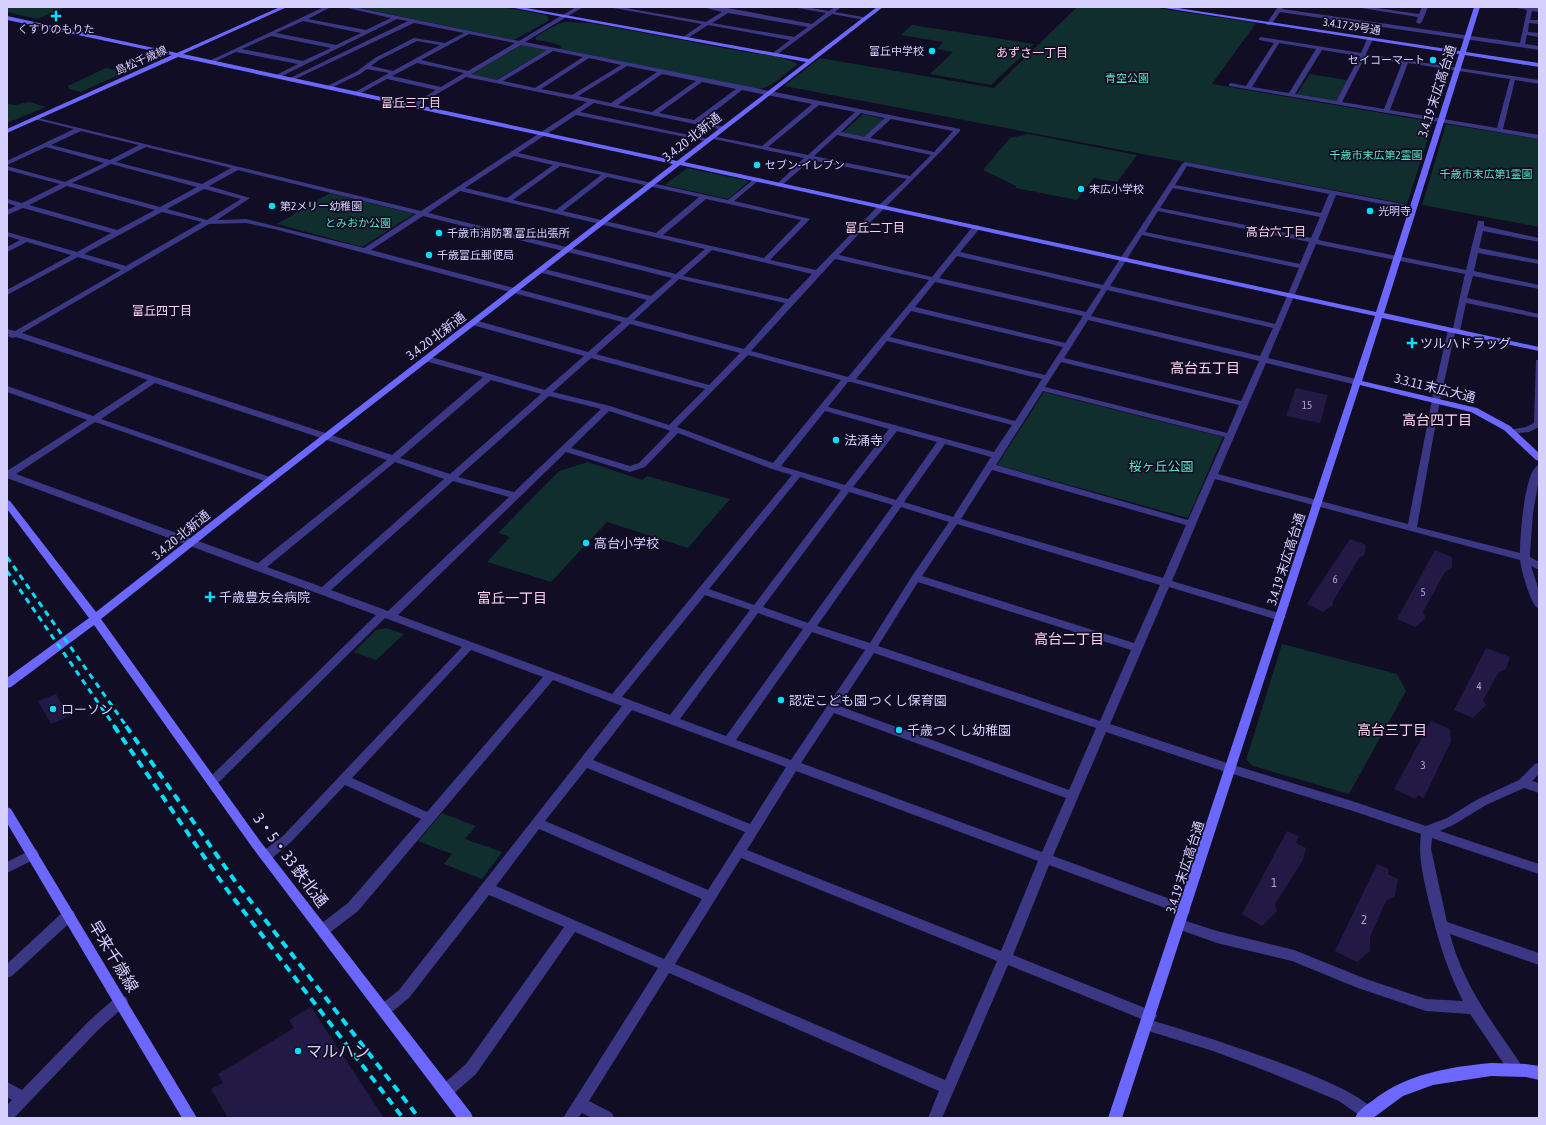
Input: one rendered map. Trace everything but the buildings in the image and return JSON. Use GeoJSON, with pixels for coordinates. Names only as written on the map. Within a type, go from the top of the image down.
{"type":"FeatureCollection","features":[{"type":"Feature","properties":{"kind":"street","name":"島松千歳線"},"geometry":{"type":"LineString","coordinates":[[7,131],[284,7]]}},
{"type":"Feature","properties":{"kind":"street"},"geometry":{"type":"LineString","coordinates":[[210,62],[328,7]]}},
{"type":"Feature","properties":{"kind":"street"},"geometry":{"type":"LineString","coordinates":[[346,7],[625,65],[958,130],[936,154],[881,206],[833,256],[745,353],[710,388],[642,465],[630,469],[566,449]]}},
{"type":"Feature","properties":{"kind":"street"},"geometry":{"type":"LineString","coordinates":[[512,7],[530,8],[563,16],[810,60]]}},
{"type":"Feature","properties":{"kind":"street"},"geometry":{"type":"LineString","coordinates":[[413,106],[580,7]]}},
{"type":"Feature","properties":{"kind":"street"},"geometry":{"type":"LineString","coordinates":[[611,7],[795,39]]}},
{"type":"Feature","properties":{"kind":"street"},"geometry":{"type":"LineString","coordinates":[[705,7],[813,26]]}},
{"type":"Feature","properties":{"kind":"street"},"geometry":{"type":"LineString","coordinates":[[685,38],[732,7]]}},
{"type":"Feature","properties":{"kind":"street"},"geometry":{"type":"LineString","coordinates":[[795,7],[865,18]]}},
{"type":"Feature","properties":{"kind":"street"},"geometry":{"type":"LineString","coordinates":[[775,54],[838,7]]}},
{"type":"Feature","properties":{"kind":"street","name":"3.4.20 北新通"},"geometry":{"type":"LineString","coordinates":[[7,684],[95,619],[270,480],[515,292],[567,249],[652,185],[810,60],[880,7]]}},
{"type":"Feature","properties":{"kind":"street","name":"3.4.17 29号通"},"geometry":{"type":"LineString","coordinates":[[1161,7],[1539,65]]}},
{"type":"Feature","properties":{"kind":"street"},"geometry":{"type":"LineString","coordinates":[[1358,7],[1421,16]]}},
{"type":"Feature","properties":{"kind":"street"},"geometry":{"type":"LineString","coordinates":[[1416,30],[1425,7]]}},
{"type":"Feature","properties":{"kind":"street","name":"3.4.19 末広高台通"},"geometry":{"type":"LineString","coordinates":[[1115,1118],[1140,1039],[1149,1020],[1380,314],[1457,70],[1469,37],[1477,7]]}},
{"type":"Feature","properties":{"kind":"street"},"geometry":{"type":"LineString","coordinates":[[1516,7],[1539,10]]}},
{"type":"Feature","properties":{"kind":"street"},"geometry":{"type":"LineString","coordinates":[[1269,24],[1280,8],[1539,48]]}},
{"type":"Feature","properties":{"kind":"street"},"geometry":{"type":"LineString","coordinates":[[1522,45],[1530,8]]}},
{"type":"Feature","properties":{"kind":"street"},"geometry":{"type":"LineString","coordinates":[[7,18],[679,164],[881,206],[1291,296],[1539,348]]}},
{"type":"Feature","properties":{"kind":"street"},"geometry":{"type":"LineString","coordinates":[[278,76],[395,18]]}},
{"type":"Feature","properties":{"kind":"street"},"geometry":{"type":"LineString","coordinates":[[302,19],[367,32]]}},
{"type":"Feature","properties":{"kind":"street"},"geometry":{"type":"LineString","coordinates":[[291,79],[413,21]]}},
{"type":"Feature","properties":{"kind":"street"},"geometry":{"type":"LineString","coordinates":[[1527,21],[1539,22]]}},
{"type":"Feature","properties":{"kind":"street"},"geometry":{"type":"LineString","coordinates":[[357,93],[469,32]]}},
{"type":"Feature","properties":{"kind":"street"},"geometry":{"type":"LineString","coordinates":[[1524,33],[1539,35]]}},
{"type":"Feature","properties":{"kind":"street"},"geometry":{"type":"LineString","coordinates":[[270,34],[336,47]]}},
{"type":"Feature","properties":{"kind":"street"},"geometry":{"type":"LineString","coordinates":[[329,87],[367,67],[377,59],[416,39],[446,45]]}},
{"type":"Feature","properties":{"kind":"street"},"geometry":{"type":"LineString","coordinates":[[1261,39],[1539,82]]}},
{"type":"Feature","properties":{"kind":"street"},"geometry":{"type":"LineString","coordinates":[[1338,103],[1370,39]]}},
{"type":"Feature","properties":{"kind":"street"},"geometry":{"type":"LineString","coordinates":[[1248,88],[1278,41]]}},
{"type":"Feature","properties":{"kind":"street"},"geometry":{"type":"LineString","coordinates":[[1291,95],[1320,48]]}},
{"type":"Feature","properties":{"kind":"street"},"geometry":{"type":"LineString","coordinates":[[236,50],[304,63]]}},
{"type":"Feature","properties":{"kind":"street"},"geometry":{"type":"LineString","coordinates":[[497,82],[551,50]]}},
{"type":"Feature","properties":{"kind":"street"},"geometry":{"type":"LineString","coordinates":[[535,90],[587,57]]}},
{"type":"Feature","properties":{"kind":"street"},"geometry":{"type":"LineString","coordinates":[[416,61],[497,82],[723,128]]}},
{"type":"Feature","properties":{"kind":"street"},"geometry":{"type":"LineString","coordinates":[[1386,112],[1406,62]]}},
{"type":"Feature","properties":{"kind":"street"},"geometry":{"type":"LineString","coordinates":[[573,97],[625,65]]}},
{"type":"Feature","properties":{"kind":"street"},"geometry":{"type":"LineString","coordinates":[[367,67],[395,73]]}},
{"type":"Feature","properties":{"kind":"street"},"geometry":{"type":"LineString","coordinates":[[613,105],[661,72]]}},
{"type":"Feature","properties":{"kind":"street"},"geometry":{"type":"LineString","coordinates":[[388,77],[441,89]]}},
{"type":"Feature","properties":{"kind":"street"},"geometry":{"type":"LineString","coordinates":[[1499,131],[1513,78]]}},
{"type":"Feature","properties":{"kind":"street"},"geometry":{"type":"LineString","coordinates":[[653,114],[701,80]]}},
{"type":"Feature","properties":{"kind":"street"},"geometry":{"type":"LineString","coordinates":[[1231,85],[1539,137]]}},
{"type":"Feature","properties":{"kind":"street"},"geometry":{"type":"LineString","coordinates":[[696,122],[741,88]]}},
{"type":"Feature","properties":{"kind":"street"},"geometry":{"type":"LineString","coordinates":[[365,251],[593,101]]}},
{"type":"Feature","properties":{"kind":"street"},"geometry":{"type":"LineString","coordinates":[[763,148],[816,103]]}},
{"type":"Feature","properties":{"kind":"street"},"geometry":{"type":"LineString","coordinates":[[779,185],[860,111]]}},
{"type":"Feature","properties":{"kind":"street"},"geometry":{"type":"LineString","coordinates":[[576,113],[912,178]]}},
{"type":"Feature","properties":{"kind":"street"},"geometry":{"type":"LineString","coordinates":[[865,139],[890,117]]}},
{"type":"Feature","properties":{"kind":"street"},"geometry":{"type":"LineString","coordinates":[[36,118],[679,277],[790,302]]}},
{"type":"Feature","properties":{"kind":"street"},"geometry":{"type":"LineString","coordinates":[[7,163],[80,129]]}},
{"type":"Feature","properties":{"kind":"street"},"geometry":{"type":"LineString","coordinates":[[836,133],[936,154]]}},
{"type":"Feature","properties":{"kind":"street"},"geometry":{"type":"LineString","coordinates":[[7,339],[11,333],[127,269],[247,198],[45,145]]}},
{"type":"Feature","properties":{"kind":"street"},"geometry":{"type":"LineString","coordinates":[[7,213],[145,145]]}},
{"type":"Feature","properties":{"kind":"street"},"geometry":{"type":"LineString","coordinates":[[513,154],[806,219],[765,261]]}},
{"type":"Feature","properties":{"kind":"street"},"geometry":{"type":"LineString","coordinates":[[507,201],[559,164]]}},
{"type":"Feature","properties":{"kind":"street"},"geometry":{"type":"LineString","coordinates":[[570,1118],[794,765],[997,456],[1185,164],[1413,208]]}},
{"type":"Feature","properties":{"kind":"street"},"geometry":{"type":"LineString","coordinates":[[7,168],[208,222],[246,221],[275,227],[515,292],[1017,424]]}},
{"type":"Feature","properties":{"kind":"street"},"geometry":{"type":"LineString","coordinates":[[7,293],[237,168]]}},
{"type":"Feature","properties":{"kind":"street"},"geometry":{"type":"LineString","coordinates":[[557,212],[607,174]]}},
{"type":"Feature","properties":{"kind":"street"},"geometry":{"type":"LineString","coordinates":[[729,202],[756,180]]}},
{"type":"Feature","properties":{"kind":"street"},"geometry":{"type":"LineString","coordinates":[[1171,186],[1324,216]]}},
{"type":"Feature","properties":{"kind":"street"},"geometry":{"type":"LineString","coordinates":[[460,189],[817,274]]}},
{"type":"Feature","properties":{"kind":"street"},"geometry":{"type":"LineString","coordinates":[[935,1118],[1005,958],[1045,858],[1278,327],[1333,193]]}},
{"type":"Feature","properties":{"kind":"street"},"geometry":{"type":"LineString","coordinates":[[657,236],[705,196]]}},
{"type":"Feature","properties":{"kind":"street"},"geometry":{"type":"LineString","coordinates":[[7,201],[118,232]]}},
{"type":"Feature","properties":{"kind":"street"},"geometry":{"type":"LineString","coordinates":[[1156,209],[1539,287]]}},
{"type":"Feature","properties":{"kind":"street"},"geometry":{"type":"LineString","coordinates":[[1412,529],[1436,400],[1454,330],[1464,300],[1481,226],[1539,240]]}},
{"type":"Feature","properties":{"kind":"street"},"geometry":{"type":"LineString","coordinates":[[775,468],[823,408],[977,227]]}},
{"type":"Feature","properties":{"kind":"street"},"geometry":{"type":"LineString","coordinates":[[1140,233],[1303,267]]}},
{"type":"Feature","properties":{"kind":"street"},"geometry":{"type":"LineString","coordinates":[[7,234],[127,269]]}},
{"type":"Feature","properties":{"kind":"street"},"geometry":{"type":"LineString","coordinates":[[7,250],[27,240]]}},
{"type":"Feature","properties":{"kind":"street"},"geometry":{"type":"LineString","coordinates":[[324,591],[629,322],[710,248]]}},
{"type":"Feature","properties":{"kind":"street"},"geometry":{"type":"LineString","coordinates":[[1476,250],[1539,262]]}},
{"type":"Feature","properties":{"kind":"street"},"geometry":{"type":"LineString","coordinates":[[955,253],[1278,327]]}},
{"type":"Feature","properties":{"kind":"street"},"geometry":{"type":"LineString","coordinates":[[833,256],[1357,382]]}},
{"type":"Feature","properties":{"kind":"street"},"geometry":{"type":"LineString","coordinates":[[541,270],[654,299]]}},
{"type":"Feature","properties":{"kind":"street"},"geometry":{"type":"LineString","coordinates":[[1464,300],[1539,316]]}},
{"type":"Feature","properties":{"kind":"street"},"geometry":{"type":"LineString","coordinates":[[909,308],[1068,346]]}},
{"type":"Feature","properties":{"kind":"street"},"geometry":{"type":"LineString","coordinates":[[475,322],[710,388]]}},
{"type":"Feature","properties":{"kind":"street"},"geometry":{"type":"LineString","coordinates":[[11,333],[326,438],[451,478],[517,496]]}},
{"type":"Feature","properties":{"kind":"street"},"geometry":{"type":"LineString","coordinates":[[884,338],[1047,378]]}},
{"type":"Feature","properties":{"kind":"street"},"geometry":{"type":"LineString","coordinates":[[428,359],[547,393],[607,408],[673,429],[775,468],[954,522],[1281,617]]}},
{"type":"Feature","properties":{"kind":"street"},"geometry":{"type":"LineString","coordinates":[[1059,359],[1244,404]]}},
{"type":"Feature","properties":{"kind":"street"},"geometry":{"type":"LineString","coordinates":[[1512,432],[1529,429],[1538,424],[1539,362]]}},
{"type":"Feature","properties":{"kind":"street"},"geometry":{"type":"LineString","coordinates":[[260,567],[393,459],[490,376]]}},
{"type":"Feature","properties":{"kind":"street"},"geometry":{"type":"LineString","coordinates":[[7,474],[92,418],[154,380]]}},
{"type":"Feature","properties":{"kind":"street","name":"3.3.11 末広大通"},"geometry":{"type":"LineString","coordinates":[[1357,382],[1474,410],[1487,416],[1512,432],[1539,458]]}},
{"type":"Feature","properties":{"kind":"street"},"geometry":{"type":"LineString","coordinates":[[1040,388],[1230,436]]}},
{"type":"Feature","properties":{"kind":"street"},"geometry":{"type":"LineString","coordinates":[[7,389],[270,480]]}},
{"type":"Feature","properties":{"kind":"street"},"geometry":{"type":"LineString","coordinates":[[212,782],[388,614],[517,496],[607,408]]}},
{"type":"Feature","properties":{"kind":"street"},"geometry":{"type":"LineString","coordinates":[[823,408],[997,456]]}},
{"type":"Feature","properties":{"kind":"street"},"geometry":{"type":"LineString","coordinates":[[672,720],[846,489],[895,428]]}},
{"type":"Feature","properties":{"kind":"street"},"geometry":{"type":"LineString","coordinates":[[729,741],[943,441]]}},
{"type":"Feature","properties":{"kind":"street"},"geometry":{"type":"LineString","coordinates":[[990,466],[1192,524]]}},
{"type":"Feature","properties":{"kind":"street"},"geometry":{"type":"LineString","coordinates":[[1539,468],[1536,471],[1531,488],[1525,558],[1539,606]]}},
{"type":"Feature","properties":{"kind":"street"},"geometry":{"type":"LineString","coordinates":[[7,474],[1184,910]]}},
{"type":"Feature","properties":{"kind":"street"},"geometry":{"type":"LineString","coordinates":[[614,699],[798,474]]}},
{"type":"Feature","properties":{"kind":"street"},"geometry":{"type":"LineString","coordinates":[[1213,476],[1525,558],[1539,567]]}},
{"type":"Feature","properties":{"kind":"street","name":"3・5・33 鉄北通"},"geometry":{"type":"LineString","coordinates":[[7,503],[95,619],[266,856],[466,1118]]}},
{"type":"Feature","properties":{"kind":"street"},"geometry":{"type":"LineString","coordinates":[[916,578],[1138,648]]}},
{"type":"Feature","properties":{"kind":"street"},"geometry":{"type":"LineString","coordinates":[[703,591],[1230,769],[1427,831],[1539,869]]}},
{"type":"Feature","properties":{"kind":"street"},"geometry":{"type":"LineString","coordinates":[[266,856],[287,839],[470,645]]}},
{"type":"Feature","properties":{"kind":"street"},"geometry":{"type":"LineString","coordinates":[[323,930],[353,907],[551,675]]}},
{"type":"Feature","properties":{"kind":"street"},"geometry":{"type":"LineString","coordinates":[[384,1010],[404,994],[630,704]]}},
{"type":"Feature","properties":{"kind":"street"},"geometry":{"type":"LineString","coordinates":[[832,708],[1073,796]]}},
{"type":"Feature","properties":{"kind":"street"},"geometry":{"type":"LineString","coordinates":[[585,762],[753,830]]}},
{"type":"Feature","properties":{"kind":"street"},"geometry":{"type":"LineString","coordinates":[[1427,831],[1451,821],[1482,802],[1523,783],[1539,767]]}},
{"type":"Feature","properties":{"kind":"street"},"geometry":{"type":"LineString","coordinates":[[343,779],[430,818]]}},
{"type":"Feature","properties":{"kind":"street"},"geometry":{"type":"LineString","coordinates":[[1523,783],[1539,788]]}},
{"type":"Feature","properties":{"kind":"street","name":"早来千歳線"},"geometry":{"type":"LineString","coordinates":[[7,812],[190,1118]]}},
{"type":"Feature","properties":{"kind":"street"},"geometry":{"type":"LineString","coordinates":[[537,823],[710,897]]}},
{"type":"Feature","properties":{"kind":"street"},"geometry":{"type":"LineString","coordinates":[[1427,831],[1425,850],[1440,925],[1456,973],[1474,1008],[1515,1068]]}},
{"type":"Feature","properties":{"kind":"street"},"geometry":{"type":"LineString","coordinates":[[739,852],[1005,958],[1149,1020],[1273,1067],[1344,1096],[1365,1115],[1380,1102],[1399,1091],[1423,1081],[1467,1073],[1515,1068],[1539,1073]]}},
{"type":"Feature","properties":{"kind":"street"},"geometry":{"type":"LineString","coordinates":[[7,868],[33,854]]}},
{"type":"Feature","properties":{"kind":"street"},"geometry":{"type":"LineString","coordinates":[[486,888],[667,965],[948,1088]]}},
{"type":"Feature","properties":{"kind":"street"},"geometry":{"type":"LineString","coordinates":[[7,972],[69,915]]}},
{"type":"Feature","properties":{"kind":"street"},"geometry":{"type":"LineString","coordinates":[[1180,924],[1217,937],[1294,956],[1363,984],[1426,1005],[1474,1008]]}},
{"type":"Feature","properties":{"kind":"street"},"geometry":{"type":"LineString","coordinates":[[446,1091],[471,1069],[573,925]]}},
{"type":"Feature","properties":{"kind":"street"},"geometry":{"type":"LineString","coordinates":[[1440,925],[1539,959]]}},
{"type":"Feature","properties":{"kind":"street"},"geometry":{"type":"LineString","coordinates":[[7,1115],[93,1026],[121,1001]]}},
{"type":"Feature","properties":{"kind":"street"},"geometry":{"type":"LineString","coordinates":[[7,1089],[23,1098]]}},
{"type":"Feature","properties":{"kind":"street"},"geometry":{"type":"LineString","coordinates":[[579,1104],[607,1118]]}},
{"type":"Feature","properties":{"kind":"green space"},"geometry":{"type":"Polygon","coordinates":[[[7,7],[66,7],[37,19],[7,12],[7,7]]]}},
{"type":"Feature","properties":{"kind":"green space"},"geometry":{"type":"Polygon","coordinates":[[[356,7],[502,7],[546,15],[549,18],[548,21],[514,40],[356,7]]]}},
{"type":"Feature","properties":{"kind":"green space","name":"青空公園"},"geometry":{"type":"Polygon","coordinates":[[[1077,7],[1151,7],[1256,23],[1212,84],[1433,122],[1407,204],[784,86],[820,58],[994,88],[1077,7]]]}},
{"type":"Feature","properties":{"kind":"green space"},"geometry":{"type":"Polygon","coordinates":[[[565,22],[591,23],[745,52],[776,56],[797,63],[796,66],[773,84],[757,89],[560,49],[561,46],[536,40],[536,37],[553,26],[565,22]]]}},
{"type":"Feature","properties":{"kind":"green space"},"geometry":{"type":"Polygon","coordinates":[[[912,25],[1034,44],[991,85],[930,74],[953,52],[937,49],[943,42],[901,35],[912,25]]]}},
{"type":"Feature","properties":{"kind":"green space"},"geometry":{"type":"Polygon","coordinates":[[[522,45],[547,50],[496,80],[470,74],[522,45]]]}},
{"type":"Feature","properties":{"kind":"green space"},"geometry":{"type":"Polygon","coordinates":[[[106,68],[125,72],[81,92],[69,89],[68,86],[106,68]]]}},
{"type":"Feature","properties":{"kind":"green space"},"geometry":{"type":"Polygon","coordinates":[[[1310,74],[1347,80],[1335,102],[1296,95],[1310,74]]]}},
{"type":"Feature","properties":{"kind":"green space"},"geometry":{"type":"Polygon","coordinates":[[[29,102],[46,107],[7,123],[7,104],[15,105],[29,102]]]}},
{"type":"Feature","properties":{"kind":"green space"},"geometry":{"type":"Polygon","coordinates":[[[863,114],[885,119],[864,138],[842,133],[863,114]]]}},
{"type":"Feature","properties":{"kind":"green space","name":"千歳市末広第1霊園"},"geometry":{"type":"Polygon","coordinates":[[[1446,124],[1539,139],[1539,227],[1422,205],[1446,124]]]}},
{"type":"Feature","properties":{"kind":"green space"},"geometry":{"type":"Polygon","coordinates":[[[1028,134],[1137,155],[1117,182],[1094,178],[1077,200],[1016,188],[1016,186],[983,170],[1010,138],[1028,134]]]}},
{"type":"Feature","properties":{"kind":"green space"},"geometry":{"type":"Polygon","coordinates":[[[687,168],[749,181],[728,199],[665,185],[687,168]]]}},
{"type":"Feature","properties":{"kind":"green space","name":"とみおか公園"},"geometry":{"type":"Polygon","coordinates":[[[330,193],[414,214],[362,247],[277,224],[330,193]]]}},
{"type":"Feature","properties":{"kind":"green space","name":"桜ヶ丘公園"},"geometry":{"type":"Polygon","coordinates":[[[1044,392],[1223,437],[1188,518],[997,465],[1044,392]]]}},
{"type":"Feature","properties":{"kind":"green space"},"geometry":{"type":"Polygon","coordinates":[[[588,462],[642,480],[647,476],[730,499],[688,548],[607,522],[551,582],[487,562],[510,537],[498,533],[559,471],[588,462]]]}},
{"type":"Feature","properties":{"kind":"green space"},"geometry":{"type":"Polygon","coordinates":[[[386,628],[404,634],[376,660],[354,652],[376,630],[386,628]]]}},
{"type":"Feature","properties":{"kind":"green space"},"geometry":{"type":"Polygon","coordinates":[[[1282,644],[1397,674],[1406,691],[1349,794],[1253,766],[1246,760],[1282,644]]]}},
{"type":"Feature","properties":{"kind":"green space"},"geometry":{"type":"Polygon","coordinates":[[[442,813],[476,826],[465,839],[502,852],[482,879],[444,864],[452,854],[418,841],[442,813]]]}},
{"type":"Feature","properties":{"kind":"railway"},"geometry":{"type":"LineString","coordinates":[[7,557],[127,727]]}},
{"type":"Feature","properties":{"kind":"railway"},"geometry":{"type":"LineString","coordinates":[[7,571],[115,727]]}},
{"type":"Feature","properties":{"kind":"railway"},"geometry":{"type":"LineString","coordinates":[[114,726],[225,887],[403,1118]]}},
{"type":"Feature","properties":{"kind":"railway"},"geometry":{"type":"LineString","coordinates":[[126,726],[235,881],[419,1118]]}},
{"type":"Feature","properties":{"kind":"place","name":"くすりのもりた"},"geometry":{"type":"Point","coordinates":[56,16]}},
{"type":"Feature","properties":{"kind":"place","name":"富丘中学校"},"geometry":{"type":"Point","coordinates":[932,51]}},
{"type":"Feature","properties":{"kind":"place","name":"セイコーマート"},"geometry":{"type":"Point","coordinates":[1433,60]}},
{"type":"Feature","properties":{"kind":"place","name":"セブン-イレブン"},"geometry":{"type":"Point","coordinates":[757,165]}},
{"type":"Feature","properties":{"kind":"place","name":"末広小学校"},"geometry":{"type":"Point","coordinates":[1081,189]}},
{"type":"Feature","properties":{"kind":"place","name":"第2メリー幼稚園"},"geometry":{"type":"Point","coordinates":[272,206]}},
{"type":"Feature","properties":{"kind":"place","name":"光明寺"},"geometry":{"type":"Point","coordinates":[1370,211]}},
{"type":"Feature","properties":{"kind":"place","name":"千歳市消防署 富丘出張所"},"geometry":{"type":"Point","coordinates":[439,233]}},
{"type":"Feature","properties":{"kind":"place","name":"千歳富丘郵便局"},"geometry":{"type":"Point","coordinates":[429,255]}},
{"type":"Feature","properties":{"kind":"place","name":"ツルハドラッグ"},"geometry":{"type":"Point","coordinates":[1412,343]}},
{"type":"Feature","properties":{"kind":"place","name":"法涌寺"},"geometry":{"type":"Point","coordinates":[836,440]}},
{"type":"Feature","properties":{"kind":"place","name":"高台小学校"},"geometry":{"type":"Point","coordinates":[586,543]}},
{"type":"Feature","properties":{"kind":"place","name":"千歳豊友会病院"},"geometry":{"type":"Point","coordinates":[210,597]}},
{"type":"Feature","properties":{"kind":"place","name":"認定こども園 つくし保育園"},"geometry":{"type":"Point","coordinates":[781,700]}},
{"type":"Feature","properties":{"kind":"place","name":"ローソン"},"geometry":{"type":"Point","coordinates":[53,709]}},
{"type":"Feature","properties":{"kind":"place","name":"千歳つくし幼稚園"},"geometry":{"type":"Point","coordinates":[899,730]}},
{"type":"Feature","properties":{"kind":"place","name":"マルハン"},"geometry":{"type":"Point","coordinates":[298,1051]}},
{"type":"Feature","properties":{"kind":"district","name":"あずさ一丁目"},"geometry":{"type":"Point","coordinates":[1032,53]}},
{"type":"Feature","properties":{"kind":"district","name":"富丘三丁目"},"geometry":{"type":"Point","coordinates":[411,103]}},
{"type":"Feature","properties":{"kind":"district","name":"富丘二丁目"},"geometry":{"type":"Point","coordinates":[875,228]}},
{"type":"Feature","properties":{"kind":"district","name":"高台六丁目"},"geometry":{"type":"Point","coordinates":[1276,232]}},
{"type":"Feature","properties":{"kind":"district","name":"富丘四丁目"},"geometry":{"type":"Point","coordinates":[162,311]}},
{"type":"Feature","properties":{"kind":"district","name":"高台五丁目"},"geometry":{"type":"Point","coordinates":[1205,368]}},
{"type":"Feature","properties":{"kind":"district","name":"高台四丁目"},"geometry":{"type":"Point","coordinates":[1437,420]}},
{"type":"Feature","properties":{"kind":"district","name":"富丘一丁目"},"geometry":{"type":"Point","coordinates":[512,598]}},
{"type":"Feature","properties":{"kind":"district","name":"高台二丁目"},"geometry":{"type":"Point","coordinates":[1069,639]}},
{"type":"Feature","properties":{"kind":"district","name":"高台三丁目"},"geometry":{"type":"Point","coordinates":[1392,730]}},
{"type":"Feature","properties":{"kind":"park label","name":"千歳市末広第2霊園"},"geometry":{"type":"Point","coordinates":[1376,155]}}]}
